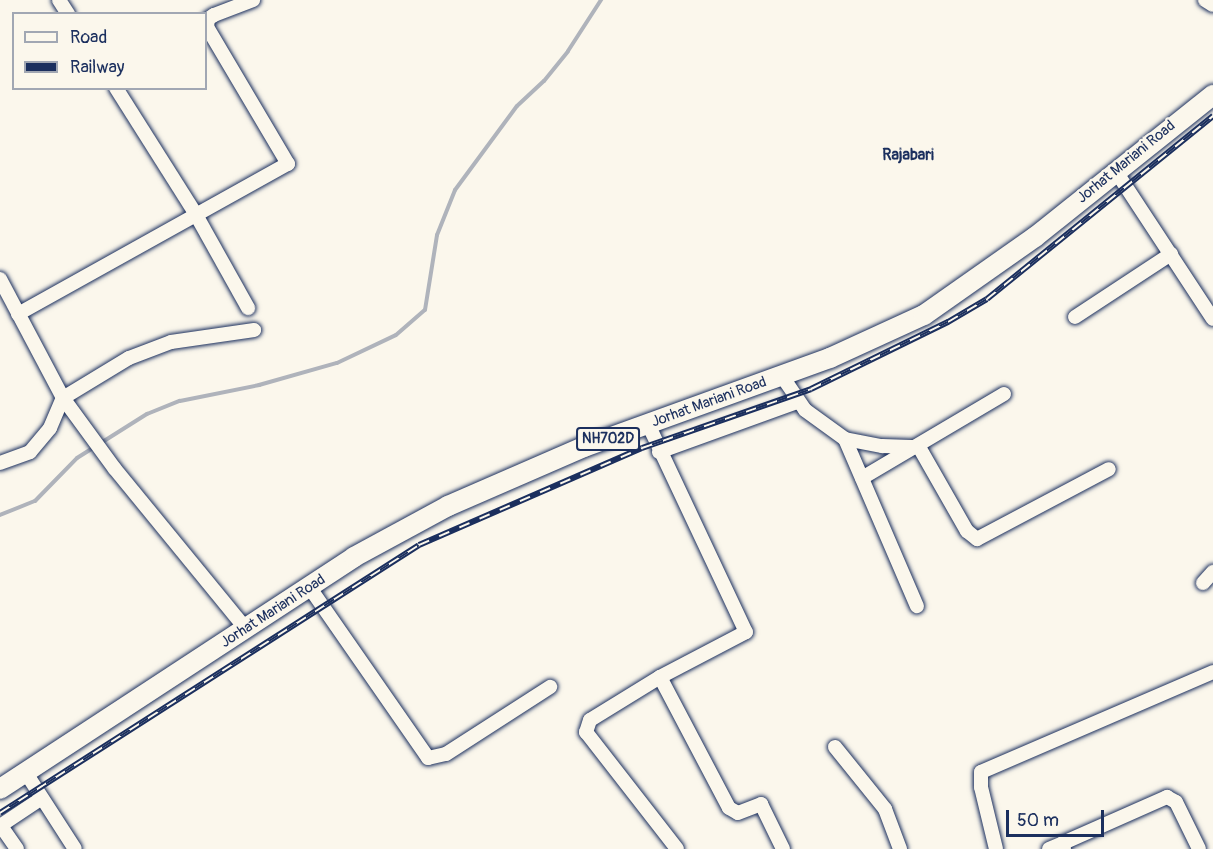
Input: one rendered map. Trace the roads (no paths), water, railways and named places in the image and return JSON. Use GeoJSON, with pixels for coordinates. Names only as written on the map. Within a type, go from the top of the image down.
{"type":"FeatureCollection","features":[{"type":"Feature","properties":{"kind":"highway","name":"Jorhat Mariani Road"},"geometry":{"type":"LineString","coordinates":[[0,789],[310,588],[354,557],[448,506],[648,424],[782,376],[924,315],[1035,237],[1115,170],[1213,95]]}},
{"type":"Feature","properties":{"kind":"street"},"geometry":{"type":"LineString","coordinates":[[18,314],[195,213],[288,164],[207,27],[208,19],[214,15],[253,0]]}},
{"type":"Feature","properties":{"kind":"street"},"geometry":{"type":"LineString","coordinates":[[1205,0],[1213,5]]}},
{"type":"Feature","properties":{"kind":"street"},"geometry":{"type":"LineString","coordinates":[[117,90],[195,213],[248,308]]}},
{"type":"Feature","properties":{"kind":"street"},"geometry":{"type":"LineString","coordinates":[[1115,170],[1213,320]]}},
{"type":"Feature","properties":{"kind":"street"},"geometry":{"type":"LineString","coordinates":[[1075,317],[1171,254]]}},
{"type":"Feature","properties":{"kind":"street"},"geometry":{"type":"LineString","coordinates":[[0,279],[63,398],[115,469],[245,628]]}},
{"type":"Feature","properties":{"kind":"street"},"geometry":{"type":"LineString","coordinates":[[0,463],[30,452],[40,443],[63,398],[121,362],[156,346],[254,330]]}},
{"type":"Feature","properties":{"kind":"street"},"geometry":{"type":"LineString","coordinates":[[782,376],[797,402],[845,439],[882,446],[919,447]]}},
{"type":"Feature","properties":{"kind":"street"},"geometry":{"type":"LineString","coordinates":[[862,478],[919,447],[1004,394]]}},
{"type":"Feature","properties":{"kind":"street"},"geometry":{"type":"LineString","coordinates":[[659,452],[797,402]]}},
{"type":"Feature","properties":{"kind":"street"},"geometry":{"type":"LineString","coordinates":[[648,424],[659,452],[746,632],[660,677],[590,720],[586,732],[677,849]]}},
{"type":"Feature","properties":{"kind":"street"},"geometry":{"type":"LineString","coordinates":[[845,439],[917,606]]}},
{"type":"Feature","properties":{"kind":"street"},"geometry":{"type":"LineString","coordinates":[[919,447],[967,531],[977,539],[1109,469]]}},
{"type":"Feature","properties":{"kind":"street"},"geometry":{"type":"LineString","coordinates":[[1203,583],[1213,572]]}},
{"type":"Feature","properties":{"kind":"street"},"geometry":{"type":"LineString","coordinates":[[310,588],[428,758],[446,754],[550,687]]}},
{"type":"Feature","properties":{"kind":"street"},"geometry":{"type":"LineString","coordinates":[[996,849],[981,787],[981,772],[1213,672]]}},
{"type":"Feature","properties":{"kind":"street"},"geometry":{"type":"LineString","coordinates":[[660,677],[729,808],[738,813],[761,804],[783,849]]}},
{"type":"Feature","properties":{"kind":"street"},"geometry":{"type":"LineString","coordinates":[[835,747],[880,802],[900,849]]}},
{"type":"Feature","properties":{"kind":"street"},"geometry":{"type":"LineString","coordinates":[[26,773],[75,849]]}},
{"type":"Feature","properties":{"kind":"street"},"geometry":{"type":"LineString","coordinates":[[1049,849],[1064,846],[1167,797],[1176,802],[1199,849]]}},
{"type":"Feature","properties":{"kind":"street"},"geometry":{"type":"LineString","coordinates":[[16,849],[0,826],[42,798]]}},
{"type":"Feature","properties":{"kind":"waterway"},"geometry":{"type":"LineString","coordinates":[[0,515],[35,501],[77,458],[147,414],[180,401],[259,385],[337,363],[396,335],[425,310],[437,235],[455,190],[517,106],[544,81],[568,51],[601,0]]}},
{"type":"Feature","properties":{"kind":"railway"},"geometry":{"type":"LineString","coordinates":[[0,813],[419,545],[642,448],[811,389],[948,322],[987,299],[1213,116]]}},
{"type":"Feature","properties":{"kind":"district","name":"Rajabari"},"geometry":{"type":"Point","coordinates":[908,155]}}]}
